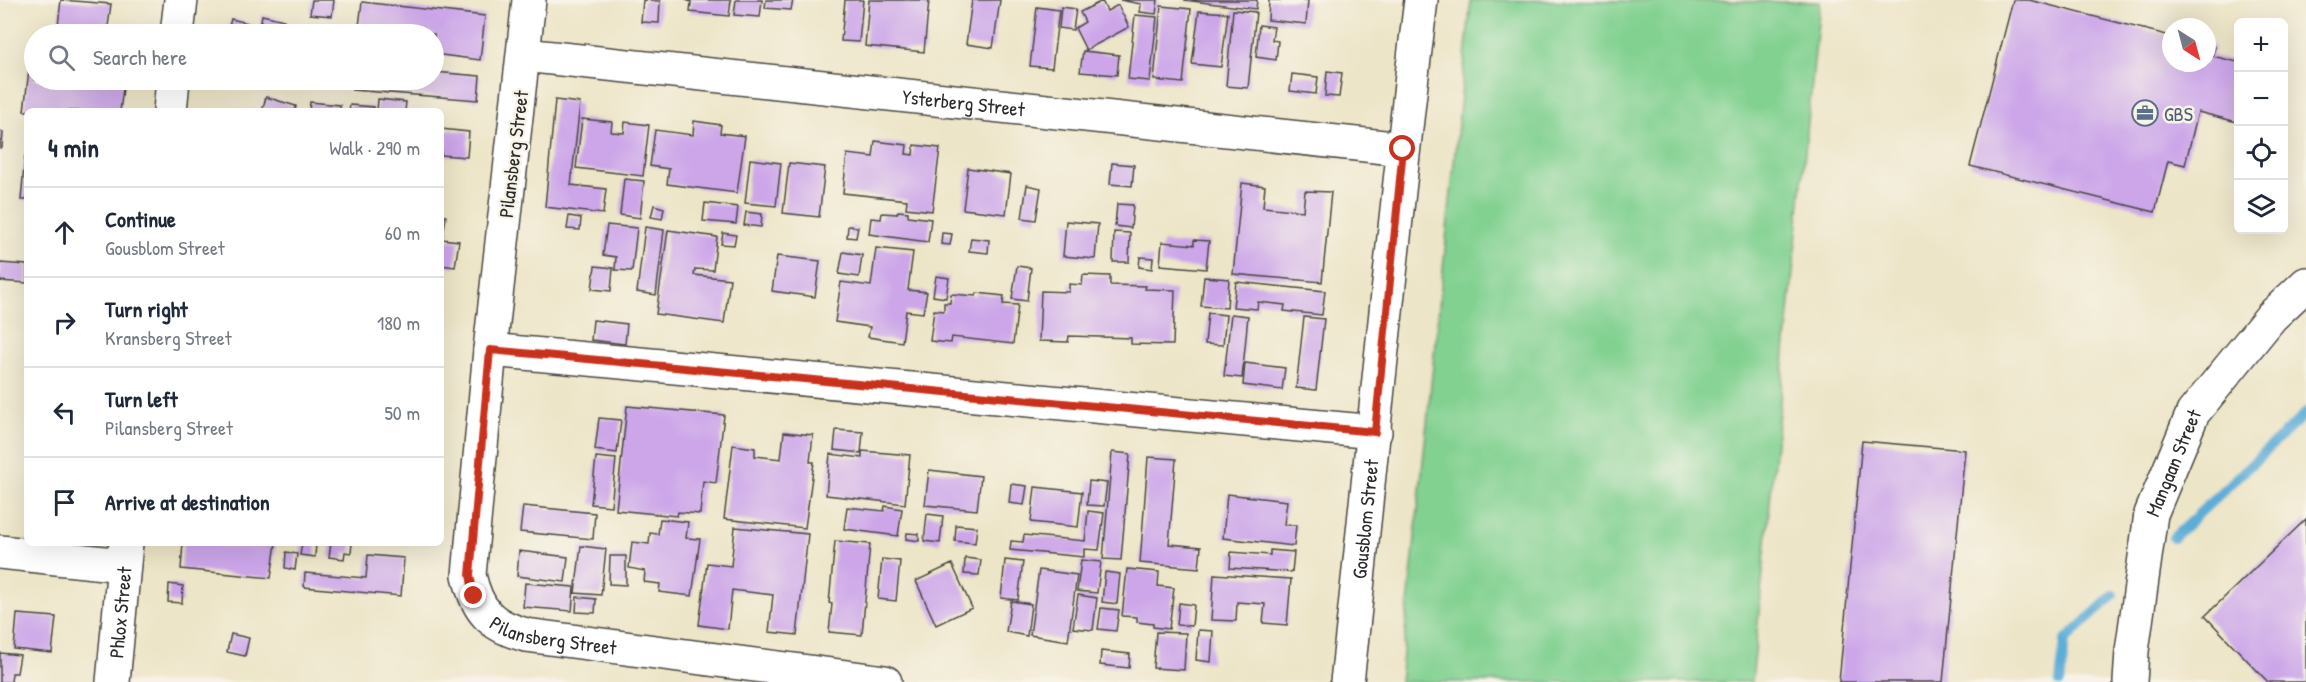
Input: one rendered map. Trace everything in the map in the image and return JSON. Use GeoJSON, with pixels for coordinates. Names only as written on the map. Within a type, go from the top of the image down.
{"type":"FeatureCollection","features":[{"type":"Feature","properties":{"kind":"street"},"geometry":{"type":"LineString","coordinates":[[178,24],[181,0]]}},
{"type":"Feature","properties":{"kind":"street","name":"Pilansberg Street"},"geometry":{"type":"LineString","coordinates":[[530,0],[490,350],[470,575],[474,596],[486,615],[505,629],[526,635],[885,682]]}},
{"type":"Feature","properties":{"kind":"street","name":"Gousblom Street"},"geometry":{"type":"LineString","coordinates":[[1347,682],[1403,149],[1421,0]]}},
{"type":"Feature","properties":{"kind":"street","name":"Ysterberg Street"},"geometry":{"type":"LineString","coordinates":[[524,54],[1403,149]]}},
{"type":"Feature","properties":{"kind":"street"},"geometry":{"type":"LineString","coordinates":[[170,108],[172,90]]}},
{"type":"Feature","properties":{"kind":"street","name":"Mangaan Street"},"geometry":{"type":"LineString","coordinates":[[2130,682],[2132,651],[2151,514],[2193,413],[2271,317],[2306,284]]}},
{"type":"Feature","properties":{"kind":"street"},"geometry":{"type":"LineString","coordinates":[[490,350],[1375,432]]}},
{"type":"Feature","properties":{"kind":"street"},"geometry":{"type":"LineString","coordinates":[[0,552],[125,554]]}},
{"type":"Feature","properties":{"kind":"street","name":"Phlox Street"},"geometry":{"type":"LineString","coordinates":[[113,682],[125,554]]}},
{"type":"Feature","properties":{"kind":"green space"},"geometry":{"type":"Polygon","coordinates":[[[1471,0],[1820,2],[1752,682],[1400,682],[1471,0]]]}},
{"type":"Feature","properties":{"kind":"building"},"geometry":{"type":"Polygon","coordinates":[[[61,0],[111,4],[108,24],[58,24],[61,0]]]}},
{"type":"Feature","properties":{"kind":"building"},"geometry":{"type":"Polygon","coordinates":[[[312,0],[334,0],[332,16],[310,14],[312,0]]]}},
{"type":"Feature","properties":{"kind":"building"},"geometry":{"type":"Polygon","coordinates":[[[643,0],[660,1],[659,23],[641,22],[643,0]]]}},
{"type":"Feature","properties":{"kind":"building"},"geometry":{"type":"Polygon","coordinates":[[[686,0],[731,0],[729,16],[690,12],[691,2],[686,0]]]}},
{"type":"Feature","properties":{"kind":"building"},"geometry":{"type":"Polygon","coordinates":[[[736,0],[762,0],[760,17],[734,15],[736,0]]]}},
{"type":"Feature","properties":{"kind":"building"},"geometry":{"type":"Polygon","coordinates":[[[766,0],[793,0],[791,10],[765,8],[766,0]]]}},
{"type":"Feature","properties":{"kind":"building"},"geometry":{"type":"Polygon","coordinates":[[[845,0],[863,0],[859,42],[841,41],[845,0]]]}},
{"type":"Feature","properties":{"kind":"building"},"geometry":{"type":"Polygon","coordinates":[[[869,0],[929,0],[924,52],[865,46],[869,0]]]}},
{"type":"Feature","properties":{"kind":"building"},"geometry":{"type":"Polygon","coordinates":[[[972,0],[1000,0],[993,48],[966,44],[972,0]]]}},
{"type":"Feature","properties":{"kind":"building"},"geometry":{"type":"Polygon","coordinates":[[[1120,0],[1158,0],[1156,14],[1140,12],[1141,4],[1120,0]]]}},
{"type":"Feature","properties":{"kind":"building"},"geometry":{"type":"Polygon","coordinates":[[[1184,0],[1257,0],[1256,9],[1184,0]]]}},
{"type":"Feature","properties":{"kind":"building"},"geometry":{"type":"Polygon","coordinates":[[[1269,0],[1308,0],[1306,24],[1268,20],[1269,0]]]}},
{"type":"Feature","properties":{"kind":"building"},"geometry":{"type":"Polygon","coordinates":[[[2013,0],[2029,0],[2162,34],[2162,72],[2216,72],[2216,57],[2234,61],[2234,121],[2198,112],[2185,165],[2168,161],[2155,212],[1970,166],[2013,0]]]}},
{"type":"Feature","properties":{"kind":"building"},"geometry":{"type":"Polygon","coordinates":[[[1102,1],[1107,11],[1118,5],[1129,27],[1086,50],[1075,28],[1085,22],[1080,12],[1102,1]]]}},
{"type":"Feature","properties":{"kind":"building"},"geometry":{"type":"Polygon","coordinates":[[[362,2],[485,16],[480,60],[444,55],[444,24],[359,24],[362,2]]]}},
{"type":"Feature","properties":{"kind":"building"},"geometry":{"type":"Polygon","coordinates":[[[1161,6],[1191,9],[1183,83],[1154,80],[1161,6]]]}},
{"type":"Feature","properties":{"kind":"building"},"geometry":{"type":"Polygon","coordinates":[[[1037,7],[1059,10],[1052,68],[1030,66],[1037,7]]]}},
{"type":"Feature","properties":{"kind":"building"},"geometry":{"type":"Polygon","coordinates":[[[1061,7],[1076,9],[1073,30],[1059,28],[1061,7]]]}},
{"type":"Feature","properties":{"kind":"building"},"geometry":{"type":"Polygon","coordinates":[[[1233,10],[1256,12],[1248,88],[1226,86],[1233,10]]]}},
{"type":"Feature","properties":{"kind":"building"},"geometry":{"type":"Polygon","coordinates":[[[1199,11],[1228,13],[1221,67],[1192,64],[1199,11]]]}},
{"type":"Feature","properties":{"kind":"building"},"geometry":{"type":"Polygon","coordinates":[[[262,15],[284,20],[283,24],[260,24],[262,15]]]}},
{"type":"Feature","properties":{"kind":"building"},"geometry":{"type":"Polygon","coordinates":[[[1135,15],[1157,17],[1150,81],[1128,79],[1135,15]]]}},
{"type":"Feature","properties":{"kind":"building"},"geometry":{"type":"Polygon","coordinates":[[[231,19],[248,23],[248,24],[230,24],[231,19]]]}},
{"type":"Feature","properties":{"kind":"building"},"geometry":{"type":"Polygon","coordinates":[[[1259,25],[1274,27],[1272,40],[1278,41],[1276,60],[1256,57],[1259,25]]]}},
{"type":"Feature","properties":{"kind":"building"},"geometry":{"type":"Polygon","coordinates":[[[1083,51],[1119,55],[1117,75],[1080,72],[1083,51]]]}},
{"type":"Feature","properties":{"kind":"building"},"geometry":{"type":"Polygon","coordinates":[[[1327,71],[1342,73],[1339,97],[1325,96],[1327,71]]]}},
{"type":"Feature","properties":{"kind":"building"},"geometry":{"type":"Polygon","coordinates":[[[444,73],[480,76],[478,100],[352,90],[444,90],[444,73]]]}},
{"type":"Feature","properties":{"kind":"building"},"geometry":{"type":"Polygon","coordinates":[[[1292,74],[1318,77],[1316,94],[1290,91],[1292,74]]]}},
{"type":"Feature","properties":{"kind":"building"},"geometry":{"type":"Polygon","coordinates":[[[27,90],[123,90],[120,108],[24,108],[27,90]]]}},
{"type":"Feature","properties":{"kind":"building"},"geometry":{"type":"Polygon","coordinates":[[[266,97],[296,106],[296,108],[263,108],[266,97]]]}},
{"type":"Feature","properties":{"kind":"building"},"geometry":{"type":"Polygon","coordinates":[[[378,99],[406,102],[405,108],[377,108],[378,99]]]}},
{"type":"Feature","properties":{"kind":"building"},"geometry":{"type":"Polygon","coordinates":[[[555,100],[580,103],[571,185],[606,189],[603,214],[545,207],[555,100]]]}},
{"type":"Feature","properties":{"kind":"building"},"geometry":{"type":"Polygon","coordinates":[[[310,102],[340,105],[340,108],[309,108],[310,102]]]}},
{"type":"Feature","properties":{"kind":"building"},"geometry":{"type":"Polygon","coordinates":[[[350,105],[374,107],[374,108],[350,108],[350,105]]]}},
{"type":"Feature","properties":{"kind":"building"},"geometry":{"type":"Polygon","coordinates":[[[582,119],[612,122],[611,132],[624,133],[625,122],[649,125],[643,176],[576,168],[582,119]]]}},
{"type":"Feature","properties":{"kind":"building"},"geometry":{"type":"Polygon","coordinates":[[[694,121],[721,125],[720,133],[745,136],[737,193],[667,184],[669,169],[650,166],[655,130],[693,135],[694,121]]]}},
{"type":"Feature","properties":{"kind":"building"},"geometry":{"type":"Polygon","coordinates":[[[444,129],[469,132],[467,157],[444,155],[444,129]]]}},
{"type":"Feature","properties":{"kind":"building"},"geometry":{"type":"Polygon","coordinates":[[[0,131],[3,132],[2,148],[0,148],[0,131]]]}},
{"type":"Feature","properties":{"kind":"building"},"geometry":{"type":"Polygon","coordinates":[[[875,141],[907,145],[906,154],[913,155],[914,145],[940,148],[932,211],[906,208],[907,200],[843,193],[847,154],[873,157],[875,141]]]}},
{"type":"Feature","properties":{"kind":"building"},"geometry":{"type":"Polygon","coordinates":[[[750,159],[781,163],[776,206],[745,203],[750,159]]]}},
{"type":"Feature","properties":{"kind":"building"},"geometry":{"type":"Polygon","coordinates":[[[789,163],[825,167],[819,217],[783,213],[789,163]]]}},
{"type":"Feature","properties":{"kind":"building"},"geometry":{"type":"Polygon","coordinates":[[[1112,163],[1134,165],[1132,186],[1110,184],[1112,163]]]}},
{"type":"Feature","properties":{"kind":"building"},"geometry":{"type":"Polygon","coordinates":[[[24,167],[24,200],[21,200],[24,167]]]}},
{"type":"Feature","properties":{"kind":"building"},"geometry":{"type":"Polygon","coordinates":[[[968,168],[1011,174],[1006,214],[963,209],[968,168]]]}},
{"type":"Feature","properties":{"kind":"building"},"geometry":{"type":"Polygon","coordinates":[[[624,179],[644,181],[640,218],[620,215],[624,179]]]}},
{"type":"Feature","properties":{"kind":"building"},"geometry":{"type":"Polygon","coordinates":[[[1242,183],[1265,186],[1263,207],[1303,211],[1305,191],[1331,192],[1322,282],[1233,274],[1242,183]]]}},
{"type":"Feature","properties":{"kind":"building"},"geometry":{"type":"Polygon","coordinates":[[[1027,185],[1041,188],[1036,220],[1022,218],[1027,185]]]}},
{"type":"Feature","properties":{"kind":"building"},"geometry":{"type":"Polygon","coordinates":[[[705,203],[738,207],[736,224],[703,221],[705,203]]]}},
{"type":"Feature","properties":{"kind":"building"},"geometry":{"type":"Polygon","coordinates":[[[1117,204],[1133,205],[1131,228],[1115,226],[1117,204]]]}},
{"type":"Feature","properties":{"kind":"building"},"geometry":{"type":"Polygon","coordinates":[[[654,205],[664,208],[662,219],[651,217],[654,205]]]}},
{"type":"Feature","properties":{"kind":"building"},"geometry":{"type":"Polygon","coordinates":[[[898,211],[908,212],[908,216],[931,219],[928,242],[869,234],[871,218],[881,219],[882,213],[897,214],[898,211]]]}},
{"type":"Feature","properties":{"kind":"building"},"geometry":{"type":"Polygon","coordinates":[[[746,212],[762,214],[761,227],[744,225],[746,212]]]}},
{"type":"Feature","properties":{"kind":"building"},"geometry":{"type":"Polygon","coordinates":[[[569,216],[581,218],[580,230],[567,229],[569,216]]]}},
{"type":"Feature","properties":{"kind":"building"},"geometry":{"type":"Polygon","coordinates":[[[1066,221],[1098,224],[1095,259],[1063,256],[1066,221]]]}},
{"type":"Feature","properties":{"kind":"building"},"geometry":{"type":"Polygon","coordinates":[[[607,225],[637,228],[632,271],[615,270],[616,257],[603,255],[607,225]]]}},
{"type":"Feature","properties":{"kind":"building"},"geometry":{"type":"Polygon","coordinates":[[[848,226],[858,227],[856,238],[847,237],[848,226]]]}},
{"type":"Feature","properties":{"kind":"building"},"geometry":{"type":"Polygon","coordinates":[[[645,227],[664,230],[656,295],[637,292],[645,227]]]}},
{"type":"Feature","properties":{"kind":"building"},"geometry":{"type":"Polygon","coordinates":[[[668,230],[717,237],[713,270],[695,269],[694,275],[730,279],[724,323],[656,314],[668,230]]]}},
{"type":"Feature","properties":{"kind":"building"},"geometry":{"type":"Polygon","coordinates":[[[1114,232],[1130,233],[1129,262],[1113,262],[1114,232]]]}},
{"type":"Feature","properties":{"kind":"building"},"geometry":{"type":"Polygon","coordinates":[[[723,233],[736,235],[734,245],[721,244],[723,233]]]}},
{"type":"Feature","properties":{"kind":"building"},"geometry":{"type":"Polygon","coordinates":[[[942,233],[952,234],[950,245],[941,244],[942,233]]]}},
{"type":"Feature","properties":{"kind":"building"},"geometry":{"type":"Polygon","coordinates":[[[971,238],[989,240],[988,253],[969,251],[971,238]]]}},
{"type":"Feature","properties":{"kind":"building"},"geometry":{"type":"Polygon","coordinates":[[[444,239],[459,241],[455,267],[444,265],[444,239]]]}},
{"type":"Feature","properties":{"kind":"building"},"geometry":{"type":"Polygon","coordinates":[[[1194,240],[1209,241],[1206,269],[1160,265],[1162,242],[1194,245],[1194,240]]]}},
{"type":"Feature","properties":{"kind":"building"},"geometry":{"type":"Polygon","coordinates":[[[876,248],[913,252],[908,290],[927,292],[923,313],[906,311],[902,342],[868,337],[870,327],[835,322],[841,282],[871,286],[876,248]]]}},
{"type":"Feature","properties":{"kind":"building"},"geometry":{"type":"Polygon","coordinates":[[[843,252],[862,255],[859,277],[839,274],[843,252]]]}},
{"type":"Feature","properties":{"kind":"building"},"geometry":{"type":"Polygon","coordinates":[[[777,256],[820,261],[815,297],[772,291],[777,256]]]}},
{"type":"Feature","properties":{"kind":"building"},"geometry":{"type":"Polygon","coordinates":[[[1140,257],[1153,258],[1152,269],[1139,267],[1140,257]]]}},
{"type":"Feature","properties":{"kind":"building"},"geometry":{"type":"Polygon","coordinates":[[[0,263],[24,265],[24,283],[0,281],[0,263]]]}},
{"type":"Feature","properties":{"kind":"building"},"geometry":{"type":"Polygon","coordinates":[[[595,266],[613,268],[611,291],[592,289],[595,266]]]}},
{"type":"Feature","properties":{"kind":"building"},"geometry":{"type":"Polygon","coordinates":[[[1017,266],[1031,268],[1027,301],[1012,299],[1017,266]]]}},
{"type":"Feature","properties":{"kind":"building"},"geometry":{"type":"Polygon","coordinates":[[[1083,275],[1110,276],[1110,285],[1175,290],[1173,345],[1131,344],[1131,338],[1069,336],[1068,342],[1039,341],[1041,291],[1069,292],[1069,284],[1082,285],[1083,275]]]}},
{"type":"Feature","properties":{"kind":"building"},"geometry":{"type":"Polygon","coordinates":[[[936,276],[949,278],[946,298],[933,296],[936,276]]]}},
{"type":"Feature","properties":{"kind":"building"},"geometry":{"type":"Polygon","coordinates":[[[1204,277],[1229,279],[1227,308],[1201,306],[1204,277]]]}},
{"type":"Feature","properties":{"kind":"building"},"geometry":{"type":"Polygon","coordinates":[[[1236,282],[1325,291],[1322,315],[1284,311],[1285,305],[1258,302],[1257,309],[1233,307],[1236,282]]]}},
{"type":"Feature","properties":{"kind":"building"},"geometry":{"type":"Polygon","coordinates":[[[977,293],[1004,296],[1003,304],[1018,305],[1013,344],[952,337],[951,343],[930,341],[934,310],[944,311],[944,303],[950,303],[951,294],[976,296],[977,293]]]}},
{"type":"Feature","properties":{"kind":"building"},"geometry":{"type":"Polygon","coordinates":[[[1208,313],[1226,315],[1223,345],[1205,344],[1208,313]]]}},
{"type":"Feature","properties":{"kind":"building"},"geometry":{"type":"Polygon","coordinates":[[[1231,314],[1248,316],[1242,378],[1224,376],[1231,314]]]}},
{"type":"Feature","properties":{"kind":"building"},"geometry":{"type":"Polygon","coordinates":[[[1304,317],[1324,319],[1316,390],[1296,388],[1304,317]]]}},
{"type":"Feature","properties":{"kind":"building"},"geometry":{"type":"Polygon","coordinates":[[[593,320],[627,324],[625,344],[591,340],[593,320]]]}},
{"type":"Feature","properties":{"kind":"building"},"geometry":{"type":"Polygon","coordinates":[[[1245,363],[1285,368],[1282,390],[1243,385],[1245,363]]]}},
{"type":"Feature","properties":{"kind":"building"},"geometry":{"type":"Polygon","coordinates":[[[627,406],[724,415],[716,483],[703,481],[700,514],[678,512],[677,516],[616,510],[627,406]]]}},
{"type":"Feature","properties":{"kind":"building"},"geometry":{"type":"Polygon","coordinates":[[[599,418],[621,420],[617,453],[595,450],[599,418]]]}},
{"type":"Feature","properties":{"kind":"building"},"geometry":{"type":"Polygon","coordinates":[[[836,430],[863,432],[861,453],[834,450],[836,430]]]}},
{"type":"Feature","properties":{"kind":"building"},"geometry":{"type":"Polygon","coordinates":[[[784,432],[813,435],[810,462],[814,462],[805,528],[724,519],[733,445],[755,448],[755,456],[781,459],[784,432]]]}},
{"type":"Feature","properties":{"kind":"building"},"geometry":{"type":"Polygon","coordinates":[[[1862,441],[1965,450],[1943,682],[1839,682],[1862,441]]]}},
{"type":"Feature","properties":{"kind":"building"},"geometry":{"type":"Polygon","coordinates":[[[862,451],[910,455],[905,504],[826,495],[830,454],[862,458],[862,451]]]}},
{"type":"Feature","properties":{"kind":"building"},"geometry":{"type":"Polygon","coordinates":[[[1112,452],[1130,454],[1121,560],[1103,559],[1112,452]]]}},
{"type":"Feature","properties":{"kind":"building"},"geometry":{"type":"Polygon","coordinates":[[[596,457],[616,459],[611,506],[591,504],[596,457]]]}},
{"type":"Feature","properties":{"kind":"building"},"geometry":{"type":"Polygon","coordinates":[[[1148,457],[1176,459],[1169,544],[1201,547],[1199,568],[1140,563],[1148,457]]]}},
{"type":"Feature","properties":{"kind":"building"},"geometry":{"type":"Polygon","coordinates":[[[929,470],[981,476],[977,510],[925,505],[929,470]]]}},
{"type":"Feature","properties":{"kind":"building"},"geometry":{"type":"Polygon","coordinates":[[[1089,481],[1107,483],[1104,506],[1087,505],[1089,481]]]}},
{"type":"Feature","properties":{"kind":"building"},"geometry":{"type":"Polygon","coordinates":[[[1011,484],[1027,486],[1024,505],[1009,503],[1011,484]]]}},
{"type":"Feature","properties":{"kind":"building"},"geometry":{"type":"Polygon","coordinates":[[[1035,487],[1082,492],[1078,527],[1031,522],[1035,487]]]}},
{"type":"Feature","properties":{"kind":"building"},"geometry":{"type":"Polygon","coordinates":[[[1227,494],[1287,501],[1284,525],[1296,525],[1294,546],[1223,538],[1227,494]]]}},
{"type":"Feature","properties":{"kind":"building"},"geometry":{"type":"Polygon","coordinates":[[[523,506],[595,513],[593,539],[520,532],[523,506]]]}},
{"type":"Feature","properties":{"kind":"building"},"geometry":{"type":"Polygon","coordinates":[[[885,506],[902,509],[898,536],[844,529],[847,507],[884,511],[885,506]]]}},
{"type":"Feature","properties":{"kind":"building"},"geometry":{"type":"Polygon","coordinates":[[[1088,511],[1104,513],[1099,550],[1084,549],[1084,557],[1010,550],[1011,541],[1023,542],[1024,535],[1085,541],[1088,511]]]}},
{"type":"Feature","properties":{"kind":"building"},"geometry":{"type":"Polygon","coordinates":[[[927,514],[943,516],[940,543],[924,541],[927,514]]]}},
{"type":"Feature","properties":{"kind":"building"},"geometry":{"type":"Polygon","coordinates":[[[660,519],[688,522],[686,538],[700,539],[692,596],[659,592],[660,584],[644,582],[645,571],[629,568],[632,542],[649,544],[650,533],[658,534],[660,519]]]}},
{"type":"Feature","properties":{"kind":"building"},"geometry":{"type":"Polygon","coordinates":[[[2306,519],[2306,682],[2268,682],[2205,616],[2306,519]]]}},
{"type":"Feature","properties":{"kind":"building"},"geometry":{"type":"Polygon","coordinates":[[[956,525],[977,527],[975,543],[955,541],[956,525]]]}},
{"type":"Feature","properties":{"kind":"building"},"geometry":{"type":"Polygon","coordinates":[[[735,527],[808,534],[797,635],[769,632],[773,595],[732,590],[728,629],[699,625],[707,563],[731,566],[735,527]]]}},
{"type":"Feature","properties":{"kind":"building"},"geometry":{"type":"Polygon","coordinates":[[[907,533],[919,534],[919,541],[906,539],[907,533]]]}},
{"type":"Feature","properties":{"kind":"building"},"geometry":{"type":"Polygon","coordinates":[[[835,541],[870,544],[862,635],[829,632],[832,604],[829,603],[835,541]]]}},
{"type":"Feature","properties":{"kind":"building"},"geometry":{"type":"Polygon","coordinates":[[[183,546],[276,546],[271,578],[181,569],[183,546]]]}},
{"type":"Feature","properties":{"kind":"building"},"geometry":{"type":"Polygon","coordinates":[[[302,546],[316,546],[315,557],[300,555],[302,546]]]}},
{"type":"Feature","properties":{"kind":"building"},"geometry":{"type":"Polygon","coordinates":[[[331,546],[352,546],[351,553],[345,552],[344,559],[329,557],[331,546]]]}},
{"type":"Feature","properties":{"kind":"building"},"geometry":{"type":"Polygon","coordinates":[[[581,546],[606,549],[601,595],[575,593],[581,546]]]}},
{"type":"Feature","properties":{"kind":"building"},"geometry":{"type":"Polygon","coordinates":[[[1270,550],[1294,552],[1292,572],[1230,568],[1231,552],[1270,555],[1270,550]]]}},
{"type":"Feature","properties":{"kind":"building"},"geometry":{"type":"Polygon","coordinates":[[[519,551],[568,557],[565,582],[517,576],[519,551]]]}},
{"type":"Feature","properties":{"kind":"building"},"geometry":{"type":"Polygon","coordinates":[[[286,552],[297,554],[295,570],[285,568],[286,552]]]}},
{"type":"Feature","properties":{"kind":"building"},"geometry":{"type":"Polygon","coordinates":[[[368,555],[404,558],[401,596],[304,587],[305,573],[366,578],[368,555]]]}},
{"type":"Feature","properties":{"kind":"building"},"geometry":{"type":"Polygon","coordinates":[[[610,556],[626,556],[626,585],[609,584],[610,556]]]}},
{"type":"Feature","properties":{"kind":"building"},"geometry":{"type":"Polygon","coordinates":[[[965,558],[981,560],[979,575],[964,574],[965,558]]]}},
{"type":"Feature","properties":{"kind":"building"},"geometry":{"type":"Polygon","coordinates":[[[882,559],[900,561],[896,601],[878,599],[882,559]]]}},
{"type":"Feature","properties":{"kind":"building"},"geometry":{"type":"Polygon","coordinates":[[[1005,560],[1023,562],[1018,600],[1001,598],[1005,560]]]}},
{"type":"Feature","properties":{"kind":"building"},"geometry":{"type":"Polygon","coordinates":[[[1081,560],[1101,562],[1097,593],[1077,591],[1081,560]]]}},
{"type":"Feature","properties":{"kind":"building"},"geometry":{"type":"Polygon","coordinates":[[[952,564],[972,608],[936,625],[916,581],[952,564]]]}},
{"type":"Feature","properties":{"kind":"building"},"geometry":{"type":"Polygon","coordinates":[[[1127,569],[1159,572],[1158,586],[1174,588],[1169,629],[1137,622],[1137,617],[1122,616],[1127,569]]]}},
{"type":"Feature","properties":{"kind":"building"},"geometry":{"type":"Polygon","coordinates":[[[1039,570],[1077,575],[1068,641],[1030,635],[1039,570]]]}},
{"type":"Feature","properties":{"kind":"building"},"geometry":{"type":"Polygon","coordinates":[[[1105,572],[1120,574],[1117,604],[1102,602],[1105,572]]]}},
{"type":"Feature","properties":{"kind":"building"},"geometry":{"type":"Polygon","coordinates":[[[1214,574],[1291,579],[1287,625],[1263,623],[1265,604],[1237,602],[1236,621],[1211,620],[1214,574]]]}},
{"type":"Feature","properties":{"kind":"building"},"geometry":{"type":"Polygon","coordinates":[[[525,583],[574,587],[572,611],[523,607],[525,583]]]}},
{"type":"Feature","properties":{"kind":"building"},"geometry":{"type":"Polygon","coordinates":[[[169,584],[183,586],[182,603],[168,602],[169,584]]]}},
{"type":"Feature","properties":{"kind":"building"},"geometry":{"type":"Polygon","coordinates":[[[1078,595],[1097,598],[1093,630],[1073,628],[1078,595]]]}},
{"type":"Feature","properties":{"kind":"building"},"geometry":{"type":"Polygon","coordinates":[[[577,597],[596,599],[595,613],[576,612],[577,597]]]}},
{"type":"Feature","properties":{"kind":"building"},"geometry":{"type":"Polygon","coordinates":[[[1011,601],[1031,604],[1027,636],[1006,632],[1011,601]]]}},
{"type":"Feature","properties":{"kind":"building"},"geometry":{"type":"Polygon","coordinates":[[[1179,603],[1194,605],[1192,626],[1177,625],[1179,603]]]}},
{"type":"Feature","properties":{"kind":"building"},"geometry":{"type":"Polygon","coordinates":[[[1101,608],[1119,610],[1116,631],[1098,629],[1101,608]]]}},
{"type":"Feature","properties":{"kind":"building"},"geometry":{"type":"Polygon","coordinates":[[[17,614],[56,617],[52,653],[14,649],[17,614]]]}},
{"type":"Feature","properties":{"kind":"building"},"geometry":{"type":"Polygon","coordinates":[[[1198,630],[1213,631],[1211,662],[1196,660],[1198,630]]]}},
{"type":"Feature","properties":{"kind":"building"},"geometry":{"type":"Polygon","coordinates":[[[1156,632],[1186,633],[1184,670],[1153,668],[1156,632]]]}},
{"type":"Feature","properties":{"kind":"building"},"geometry":{"type":"Polygon","coordinates":[[[231,634],[249,638],[245,656],[227,652],[231,634]]]}},
{"type":"Feature","properties":{"kind":"building"},"geometry":{"type":"Polygon","coordinates":[[[1101,651],[1130,654],[1129,668],[1100,665],[1101,651]]]}},
{"type":"Feature","properties":{"kind":"building"},"geometry":{"type":"Polygon","coordinates":[[[0,653],[20,655],[17,673],[12,673],[11,682],[0,682],[0,653]]]}},
{"type":"Feature","properties":{"kind":"waterway"},"geometry":{"type":"LineString","coordinates":[[2173,538],[2306,413]]}},
{"type":"Feature","properties":{"kind":"waterway"},"geometry":{"type":"LineString","coordinates":[[2060,682],[2065,641],[2113,595]]}},
{"type":"Feature","properties":{"kind":"place","name":"GBS"},"geometry":{"type":"Point","coordinates":[2145,113]}},
{"type":"Feature","properties":{"kind":"route"},"geometry":{"type":"LineString","coordinates":[[474,596],[470,575],[490,350],[1375,432],[1403,149]]}}]}
